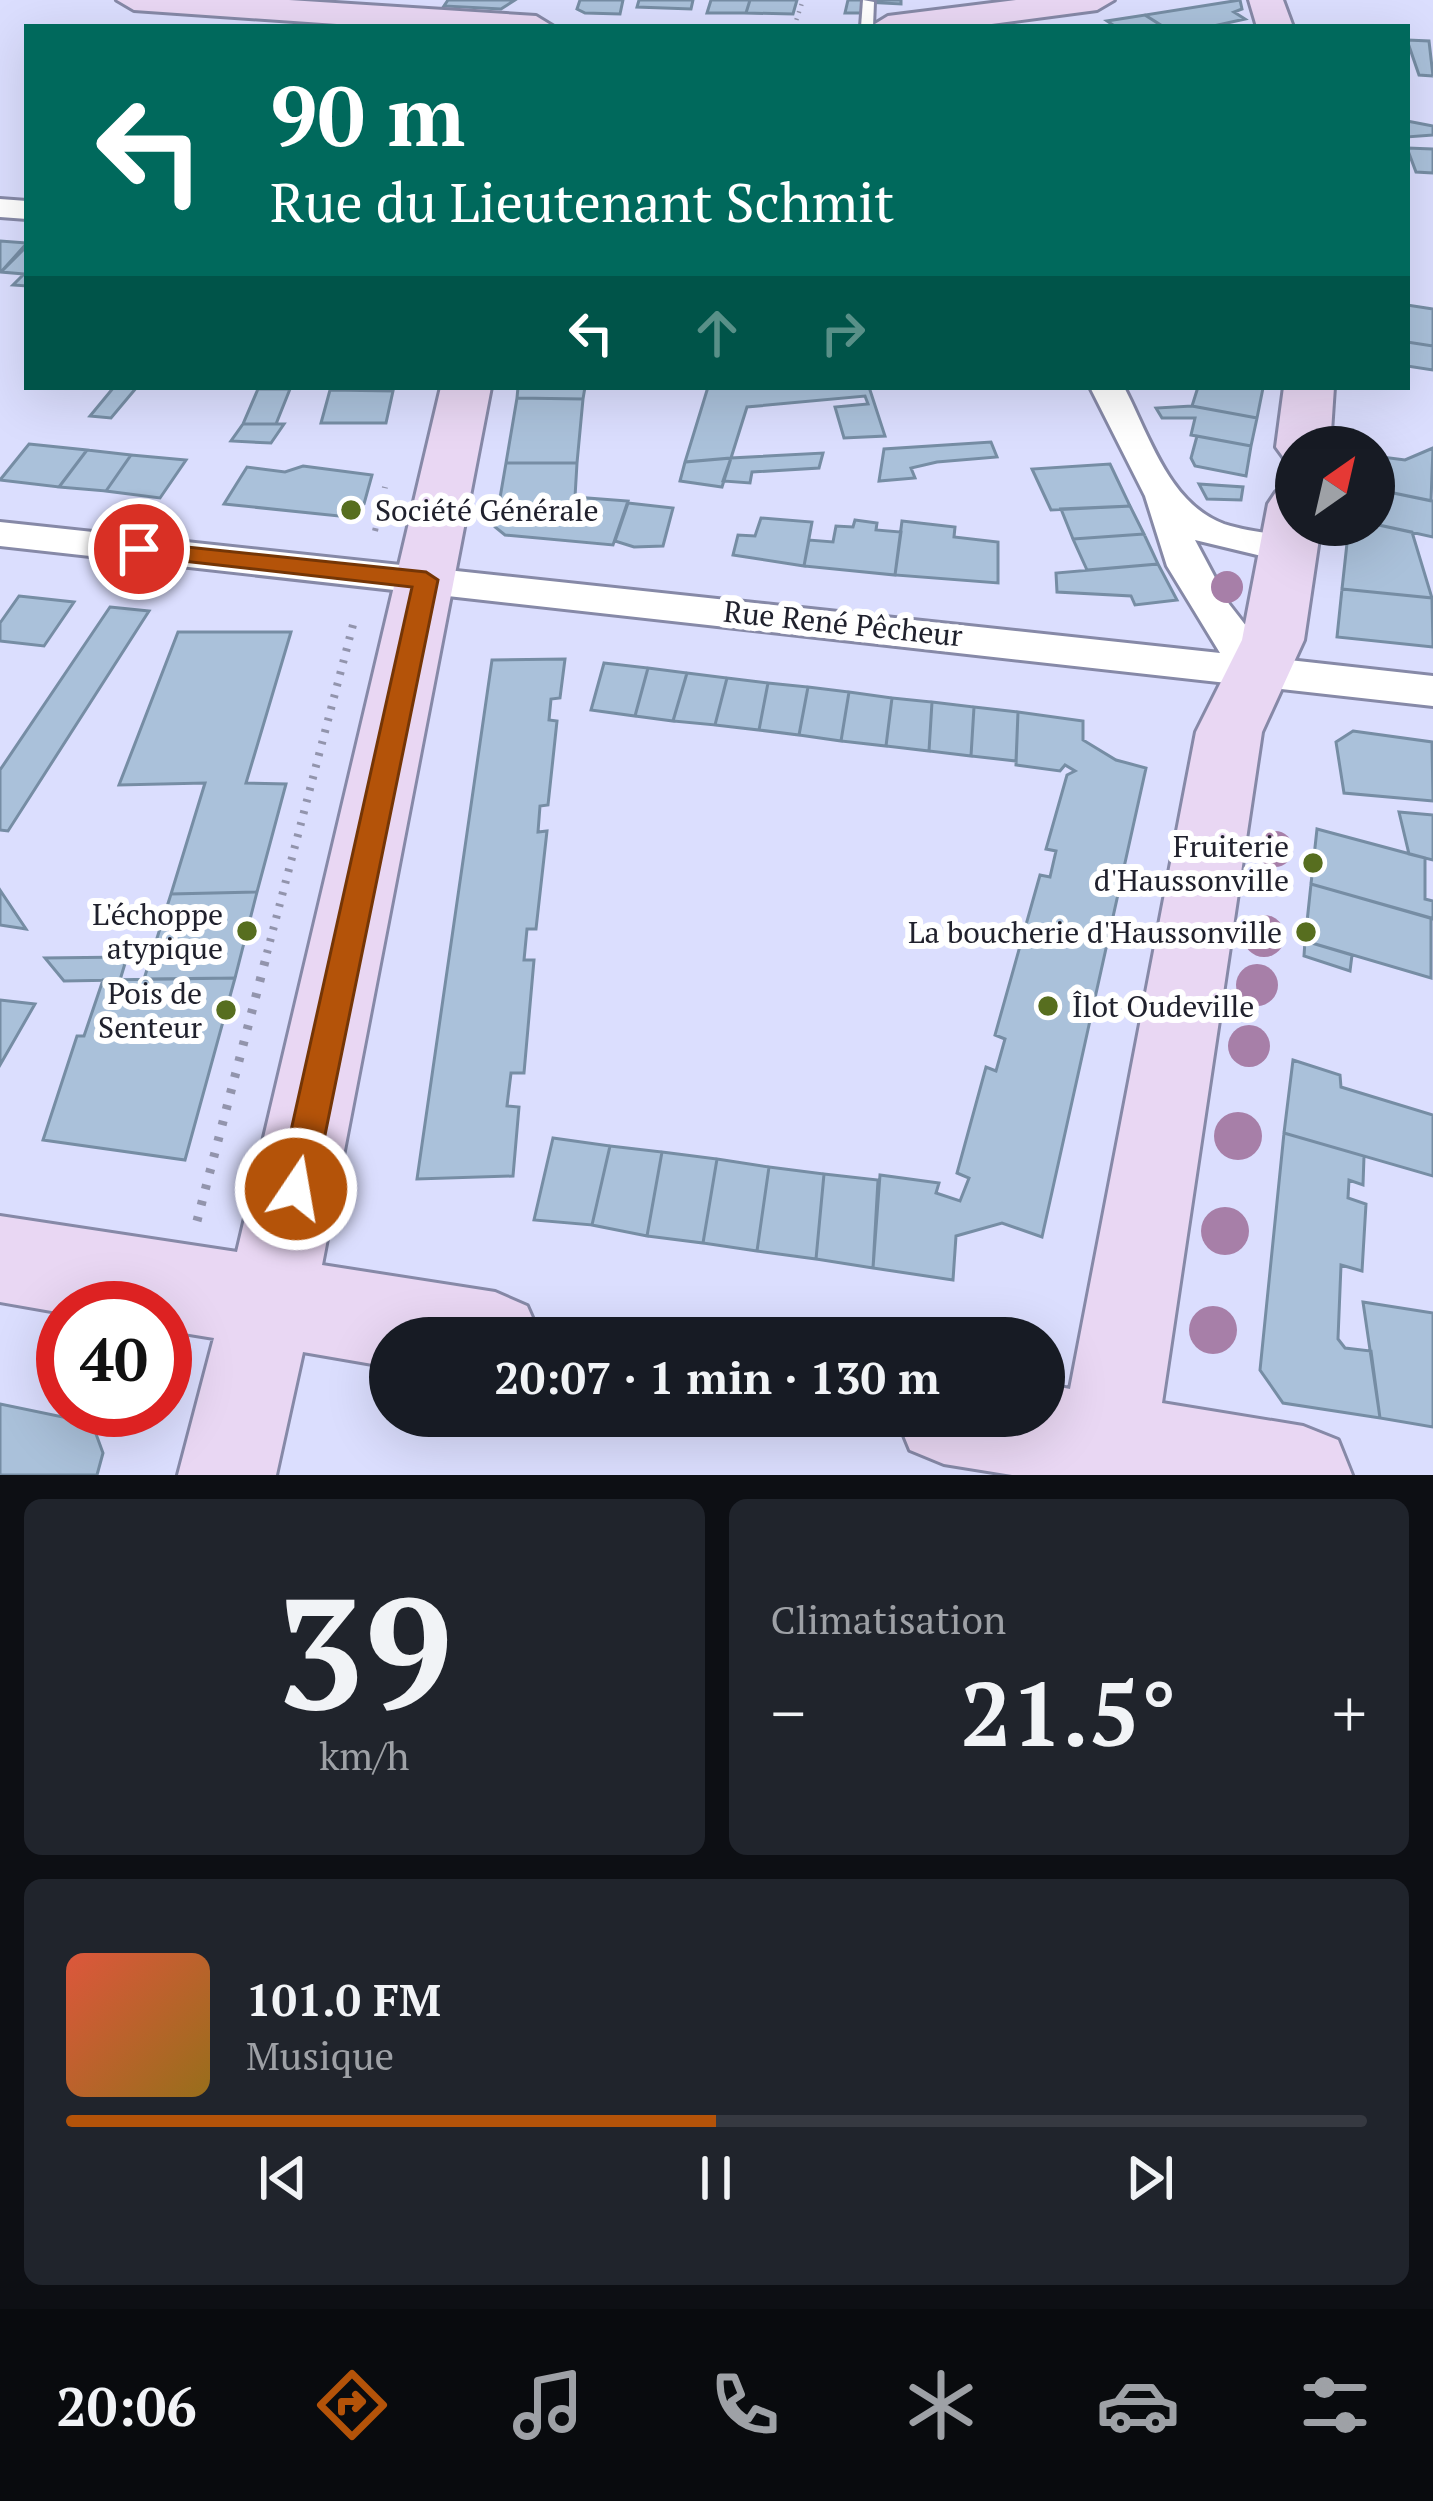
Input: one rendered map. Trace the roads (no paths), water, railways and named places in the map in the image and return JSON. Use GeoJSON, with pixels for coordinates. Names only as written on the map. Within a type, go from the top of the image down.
{"type":"FeatureCollection","features":[{"type":"Feature","properties":{"kind":"street"},"geometry":{"type":"LineString","coordinates":[[134,0],[494,24]]}},
{"type":"Feature","properties":{"kind":"street"},"geometry":{"type":"LineString","coordinates":[[929,24],[1097,0]]}},
{"type":"Feature","properties":{"kind":"street"},"geometry":{"type":"LineString","coordinates":[[878,15],[908,24]]}},
{"type":"Feature","properties":{"kind":"street"},"geometry":{"type":"LineString","coordinates":[[227,1475],[269,1301],[399,578],[465,390]]}},
{"type":"Feature","properties":{"kind":"street"},"geometry":{"type":"LineString","coordinates":[[1109,390],[1164,494],[1203,530],[1275,528]]}},
{"type":"Feature","properties":{"kind":"street"},"geometry":{"type":"LineString","coordinates":[[1305,426],[1310,390]]}},
{"type":"Feature","properties":{"kind":"street"},"geometry":{"type":"LineString","coordinates":[[1164,494],[1166,522],[1228,636],[1259,674]]}},
{"type":"Feature","properties":{"kind":"street","name":"Rue René Pêcheur"},"geometry":{"type":"LineString","coordinates":[[0,534],[1433,691]]}},
{"type":"Feature","properties":{"kind":"street"},"geometry":{"type":"LineString","coordinates":[[1105,1459],[1229,733],[1273,640],[1288,546]]}},
{"type":"Feature","properties":{"kind":"street"},"geometry":{"type":"LineString","coordinates":[[0,1259],[369,1317]]}},
{"type":"Feature","properties":{"kind":"street"},"geometry":{"type":"LineString","coordinates":[[1023,1437],[1105,1459],[1304,1475]]}},
{"type":"Feature","properties":{"kind":"place","name":"Société Générale"},"geometry":{"type":"Point","coordinates":[351,510]}},
{"type":"Feature","properties":{"kind":"place","name":"Fruiterie d'Haussonville"},"geometry":{"type":"Point","coordinates":[1313,863]}},
{"type":"Feature","properties":{"kind":"place","name":"L'échoppe atypique"},"geometry":{"type":"Point","coordinates":[247,931]}},
{"type":"Feature","properties":{"kind":"place","name":"La boucherie d'Haussonville"},"geometry":{"type":"Point","coordinates":[1306,932]}},
{"type":"Feature","properties":{"kind":"place","name":"Îlot Oudeville"},"geometry":{"type":"Point","coordinates":[1048,1006]}},
{"type":"Feature","properties":{"kind":"place","name":"Pois de Senteur"},"geometry":{"type":"Point","coordinates":[226,1010]}}]}
